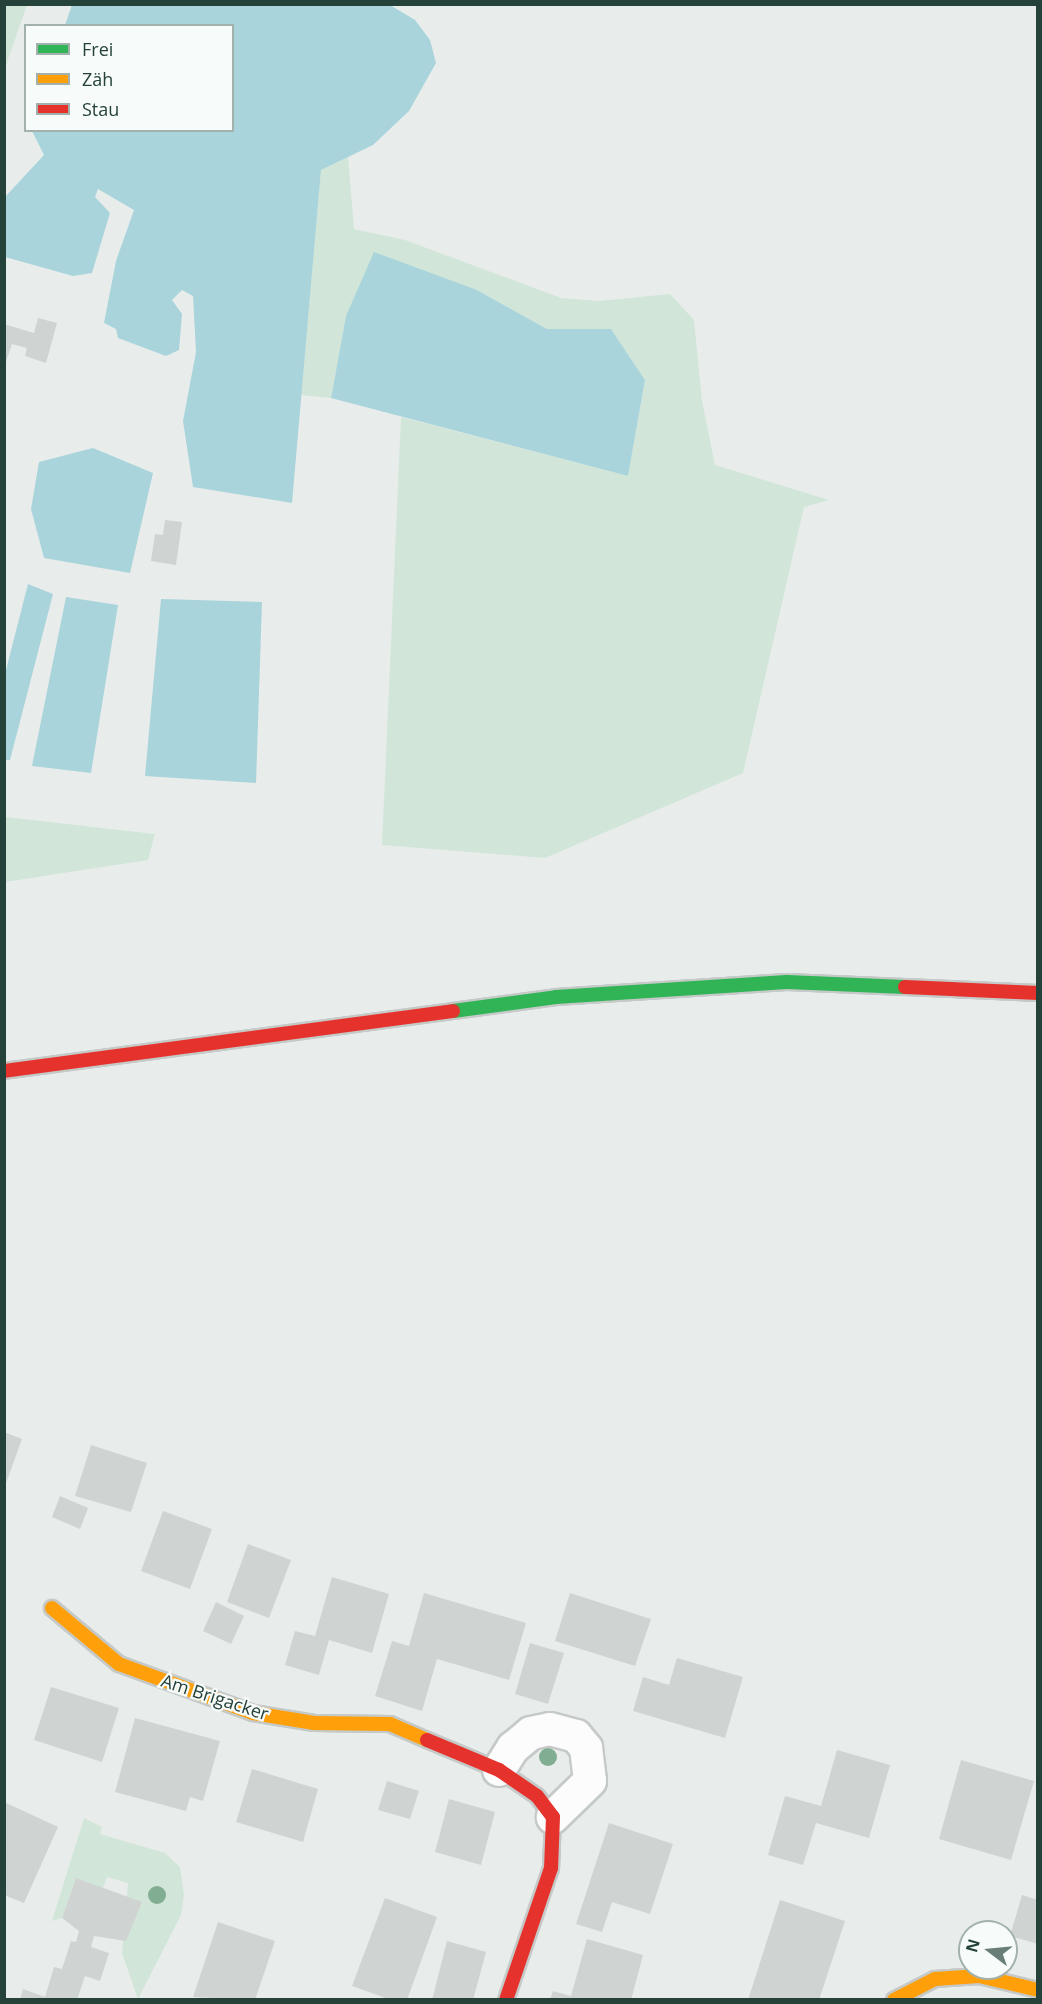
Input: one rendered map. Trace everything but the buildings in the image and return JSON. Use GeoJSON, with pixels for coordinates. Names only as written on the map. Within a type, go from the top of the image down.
{"type":"FeatureCollection","features":[{"type":"Feature","properties":{"kind":"street"},"geometry":{"type":"LineString","coordinates":[[4,1071],[556,997],[787,982],[1038,993]]}},
{"type":"Feature","properties":{"kind":"street","name":"Am Brigacker"},"geometry":{"type":"LineString","coordinates":[[52,1608],[119,1664],[253,1713],[314,1724],[390,1724],[499,1770],[537,1796],[553,1817]]}},
{"type":"Feature","properties":{"kind":"street"},"geometry":{"type":"LineString","coordinates":[[499,1770],[513,1748],[531,1733],[550,1729],[576,1737],[585,1749],[590,1781],[553,1817],[551,1868],[506,2000]]}},
{"type":"Feature","properties":{"kind":"street"},"geometry":{"type":"LineString","coordinates":[[894,2000],[935,1979],[979,1976],[1038,1990]]}},
{"type":"Feature","properties":{"kind":"green space"},"geometry":{"type":"Polygon","coordinates":[[[4,5],[27,5],[5,68],[4,5]]]}},
{"type":"Feature","properties":{"kind":"green space"},"geometry":{"type":"Polygon","coordinates":[[[348,157],[354,229],[405,240],[561,298],[599,301],[670,294],[694,320],[702,401],[715,465],[829,500],[804,507],[743,773],[545,858],[382,845],[401,417],[628,476],[645,380],[611,329],[547,329],[477,290],[346,316],[331,398],[301,395],[321,170],[348,157]]]}},
{"type":"Feature","properties":{"kind":"green space"},"geometry":{"type":"Polygon","coordinates":[[[5,817],[155,834],[148,860],[5,882],[5,817]]]}},
{"type":"Feature","properties":{"kind":"green space"},"geometry":{"type":"Polygon","coordinates":[[[84,1818],[102,1827],[100,1834],[165,1853],[180,1867],[184,1895],[181,1915],[138,1999],[122,1953],[128,1883],[107,1877],[103,1888],[76,1878],[62,1918],[52,1921],[84,1818]]]}},
{"type":"Feature","properties":{"kind":"water"},"geometry":{"type":"Polygon","coordinates":[[[72,5],[390,5],[415,20],[430,40],[436,63],[409,111],[373,145],[321,170],[292,503],[193,487],[183,421],[196,352],[193,296],[182,290],[172,300],[182,314],[179,350],[166,356],[118,338],[116,329],[104,323],[116,261],[134,210],[98,189],[95,197],[110,213],[92,273],[73,276],[5,257],[5,197],[44,155],[32,132],[234,132],[234,24],[65,24],[72,5]]]}},
{"type":"Feature","properties":{"kind":"water"},"geometry":{"type":"Polygon","coordinates":[[[374,252],[477,290],[547,329],[611,329],[645,380],[628,476],[331,398],[346,316],[374,252]]]}},
{"type":"Feature","properties":{"kind":"water"},"geometry":{"type":"Polygon","coordinates":[[[93,448],[153,473],[130,573],[44,558],[31,509],[39,462],[93,448]]]}},
{"type":"Feature","properties":{"kind":"water"},"geometry":{"type":"Polygon","coordinates":[[[28,584],[53,594],[10,760],[5,760],[5,674],[28,584]]]}},
{"type":"Feature","properties":{"kind":"water"},"geometry":{"type":"Polygon","coordinates":[[[66,597],[118,605],[91,773],[32,766],[66,597]]]}},
{"type":"Feature","properties":{"kind":"water"},"geometry":{"type":"Polygon","coordinates":[[[161,599],[262,602],[256,783],[145,776],[161,599]]]}},
{"type":"Feature","properties":{"kind":"traffic: fast"},"geometry":{"type":"LineString","coordinates":[[453,1011],[556,997],[787,982],[905,987]]}},
{"type":"Feature","properties":{"kind":"traffic: slow"},"geometry":{"type":"LineString","coordinates":[[52,1608],[119,1664],[253,1713],[314,1723],[390,1724],[427,1740]]}},
{"type":"Feature","properties":{"kind":"traffic: slow"},"geometry":{"type":"LineString","coordinates":[[894,2000],[935,1979],[979,1976],[1038,1990]]}},
{"type":"Feature","properties":{"kind":"traffic: jam"},"geometry":{"type":"LineString","coordinates":[[905,987],[1038,993]]}},
{"type":"Feature","properties":{"kind":"traffic: jam"},"geometry":{"type":"LineString","coordinates":[[4,1071],[453,1011]]}},
{"type":"Feature","properties":{"kind":"traffic: jam"},"geometry":{"type":"LineString","coordinates":[[427,1740],[499,1770],[537,1796],[553,1817],[551,1868],[506,2000]]}}]}
